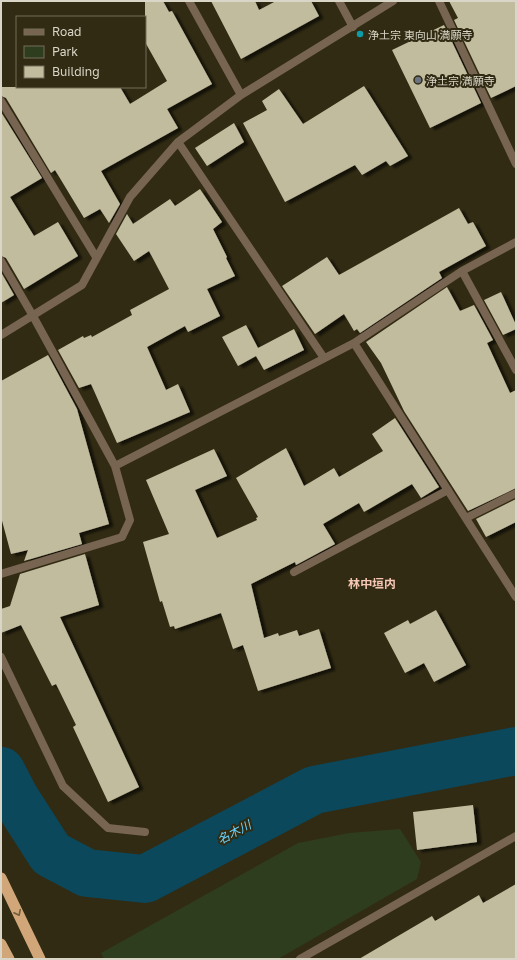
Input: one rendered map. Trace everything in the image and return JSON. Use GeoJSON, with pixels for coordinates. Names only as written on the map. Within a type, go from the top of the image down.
{"type":"FeatureCollection","features":[{"type":"Feature","properties":{"kind":"highway"},"geometry":{"type":"LineString","coordinates":[[1,878],[40,959]]}},
{"type":"Feature","properties":{"kind":"highway"},"geometry":{"type":"LineString","coordinates":[[1,944],[8,958]]}},
{"type":"Feature","properties":{"kind":"street"},"geometry":{"type":"LineString","coordinates":[[189,1],[241,95]]}},
{"type":"Feature","properties":{"kind":"street"},"geometry":{"type":"LineString","coordinates":[[339,1],[354,27]]}},
{"type":"Feature","properties":{"kind":"street"},"geometry":{"type":"LineString","coordinates":[[1,335],[82,285],[130,197],[178,142],[241,95],[354,27],[393,1]]}},
{"type":"Feature","properties":{"kind":"street"},"geometry":{"type":"LineString","coordinates":[[439,1],[516,164]]}},
{"type":"Feature","properties":{"kind":"street"},"geometry":{"type":"LineString","coordinates":[[1,101],[96,257]]}},
{"type":"Feature","properties":{"kind":"street"},"geometry":{"type":"LineString","coordinates":[[178,142],[324,358]]}},
{"type":"Feature","properties":{"kind":"street"},"geometry":{"type":"LineString","coordinates":[[115,466],[354,343],[462,271],[516,242]]}},
{"type":"Feature","properties":{"kind":"street"},"geometry":{"type":"LineString","coordinates":[[1,261],[33,316],[115,466],[130,520],[122,537],[1,574]]}},
{"type":"Feature","properties":{"kind":"street"},"geometry":{"type":"LineString","coordinates":[[462,271],[516,370]]}},
{"type":"Feature","properties":{"kind":"street"},"geometry":{"type":"LineString","coordinates":[[354,343],[516,597]]}},
{"type":"Feature","properties":{"kind":"street"},"geometry":{"type":"LineString","coordinates":[[294,572],[448,490]]}},
{"type":"Feature","properties":{"kind":"street"},"geometry":{"type":"LineString","coordinates":[[466,518],[516,493]]}},
{"type":"Feature","properties":{"kind":"street"},"geometry":{"type":"LineString","coordinates":[[1,657],[63,786],[108,828],[145,832]]}},
{"type":"Feature","properties":{"kind":"street"},"geometry":{"type":"LineString","coordinates":[[300,959],[516,836]]}},
{"type":"Feature","properties":{"kind":"green space"},"geometry":{"type":"Polygon","coordinates":[[[400,829],[421,862],[417,879],[278,959],[104,959],[101,953],[298,843],[349,833],[400,829]]]}},
{"type":"Feature","properties":{"kind":"building"},"geometry":{"type":"Polygon","coordinates":[[[145,1],[163,1],[169,12],[172,11],[212,84],[167,109],[178,128],[101,171],[120,204],[109,223],[100,209],[84,218],[55,170],[51,173],[6,98],[1,96],[1,87],[121,88],[130,104],[167,81],[146,44],[145,1]]]}},
{"type":"Feature","properties":{"kind":"building"},"geometry":{"type":"Polygon","coordinates":[[[211,1],[255,1],[259,10],[276,1],[311,1],[319,16],[241,59],[211,1]]]}},
{"type":"Feature","properties":{"kind":"building"},"geometry":{"type":"Polygon","coordinates":[[[449,1],[516,1],[516,86],[491,98],[454,20],[458,18],[449,1]]]}},
{"type":"Feature","properties":{"kind":"building"},"geometry":{"type":"Polygon","coordinates":[[[444,25],[481,103],[430,128],[392,50],[444,25]]]}},
{"type":"Feature","properties":{"kind":"building"},"geometry":{"type":"Polygon","coordinates":[[[364,86],[408,156],[390,166],[386,161],[362,175],[355,165],[285,202],[243,123],[267,110],[262,101],[279,89],[303,124],[364,86]]]}},
{"type":"Feature","properties":{"kind":"building"},"geometry":{"type":"Polygon","coordinates":[[[1,112],[42,178],[10,197],[34,236],[58,222],[78,256],[24,289],[6,258],[1,256],[1,112]]]}},
{"type":"Feature","properties":{"kind":"building"},"geometry":{"type":"Polygon","coordinates":[[[234,123],[244,142],[207,166],[195,148],[234,123]]]}},
{"type":"Feature","properties":{"kind":"building"},"geometry":{"type":"Polygon","coordinates":[[[200,189],[222,222],[213,229],[235,276],[207,289],[220,316],[188,332],[185,326],[147,347],[166,390],[178,384],[190,412],[117,443],[91,384],[79,388],[58,350],[83,336],[84,338],[91,335],[92,337],[132,315],[130,310],[169,289],[149,251],[134,261],[116,234],[127,214],[133,224],[170,199],[175,206],[200,189]]]}},
{"type":"Feature","properties":{"kind":"building"},"geometry":{"type":"Polygon","coordinates":[[[459,208],[468,224],[473,222],[486,246],[439,272],[442,278],[360,333],[357,329],[354,331],[344,314],[315,334],[282,286],[327,257],[339,275],[459,208]]]}},
{"type":"Feature","properties":{"kind":"building"},"geometry":{"type":"Polygon","coordinates":[[[1,272],[14,295],[1,303],[1,272]]]}},
{"type":"Feature","properties":{"kind":"building"},"geometry":{"type":"Polygon","coordinates":[[[447,287],[460,311],[474,305],[493,340],[487,343],[510,393],[516,390],[516,488],[468,511],[404,411],[381,363],[366,342],[447,287]]]}},
{"type":"Feature","properties":{"kind":"building"},"geometry":{"type":"Polygon","coordinates":[[[501,292],[516,325],[516,329],[503,335],[484,300],[501,292]]]}},
{"type":"Feature","properties":{"kind":"building"},"geometry":{"type":"Polygon","coordinates":[[[246,325],[258,348],[294,329],[304,350],[264,370],[256,356],[238,366],[222,337],[246,325]]]}},
{"type":"Feature","properties":{"kind":"building"},"geometry":{"type":"Polygon","coordinates":[[[48,355],[77,409],[109,524],[79,533],[82,544],[24,561],[28,550],[11,554],[1,517],[1,381],[48,355]]]}},
{"type":"Feature","properties":{"kind":"building"},"geometry":{"type":"Polygon","coordinates":[[[395,418],[439,487],[421,498],[412,484],[364,512],[359,503],[323,524],[335,544],[296,565],[295,562],[251,584],[264,638],[278,633],[279,636],[297,630],[299,636],[319,629],[331,668],[258,691],[243,645],[233,649],[221,613],[175,629],[174,626],[170,627],[162,601],[160,602],[143,542],[169,534],[146,480],[214,449],[227,476],[195,490],[217,538],[257,520],[256,518],[258,517],[236,478],[286,448],[304,486],[334,468],[339,477],[383,451],[372,434],[395,418]]]}},
{"type":"Feature","properties":{"kind":"building"},"geometry":{"type":"Polygon","coordinates":[[[516,499],[516,522],[486,537],[476,519],[516,499]]]}},
{"type":"Feature","properties":{"kind":"building"},"geometry":{"type":"Polygon","coordinates":[[[85,554],[99,605],[60,617],[139,787],[108,802],[73,727],[76,725],[56,684],[52,686],[21,625],[1,633],[1,609],[10,606],[20,574],[85,554]]]}},
{"type":"Feature","properties":{"kind":"building"},"geometry":{"type":"Polygon","coordinates":[[[436,610],[466,665],[434,682],[424,663],[405,673],[384,633],[408,620],[410,624],[436,610]]]}},
{"type":"Feature","properties":{"kind":"building"},"geometry":{"type":"Polygon","coordinates":[[[473,805],[477,842],[417,850],[413,812],[473,805]]]}},
{"type":"Feature","properties":{"kind":"building"},"geometry":{"type":"Polygon","coordinates":[[[516,884],[516,959],[359,959],[432,916],[435,921],[479,895],[483,903],[516,884]]]}},
{"type":"Feature","properties":{"kind":"waterway","name":"名木川"},"geometry":{"type":"LineString","coordinates":[[1,771],[15,798],[51,854],[87,873],[145,879],[314,790],[516,751]]}},
{"type":"Feature","properties":{"kind":"place","name":"浄土宗 東向山 満願寺"},"geometry":{"type":"Point","coordinates":[360,34]}},
{"type":"Feature","properties":{"kind":"place","name":"浄土宗 満願寺"},"geometry":{"type":"Point","coordinates":[418,80]}},
{"type":"Feature","properties":{"kind":"district","name":"林中垣内"},"geometry":{"type":"Point","coordinates":[372,583]}}]}
